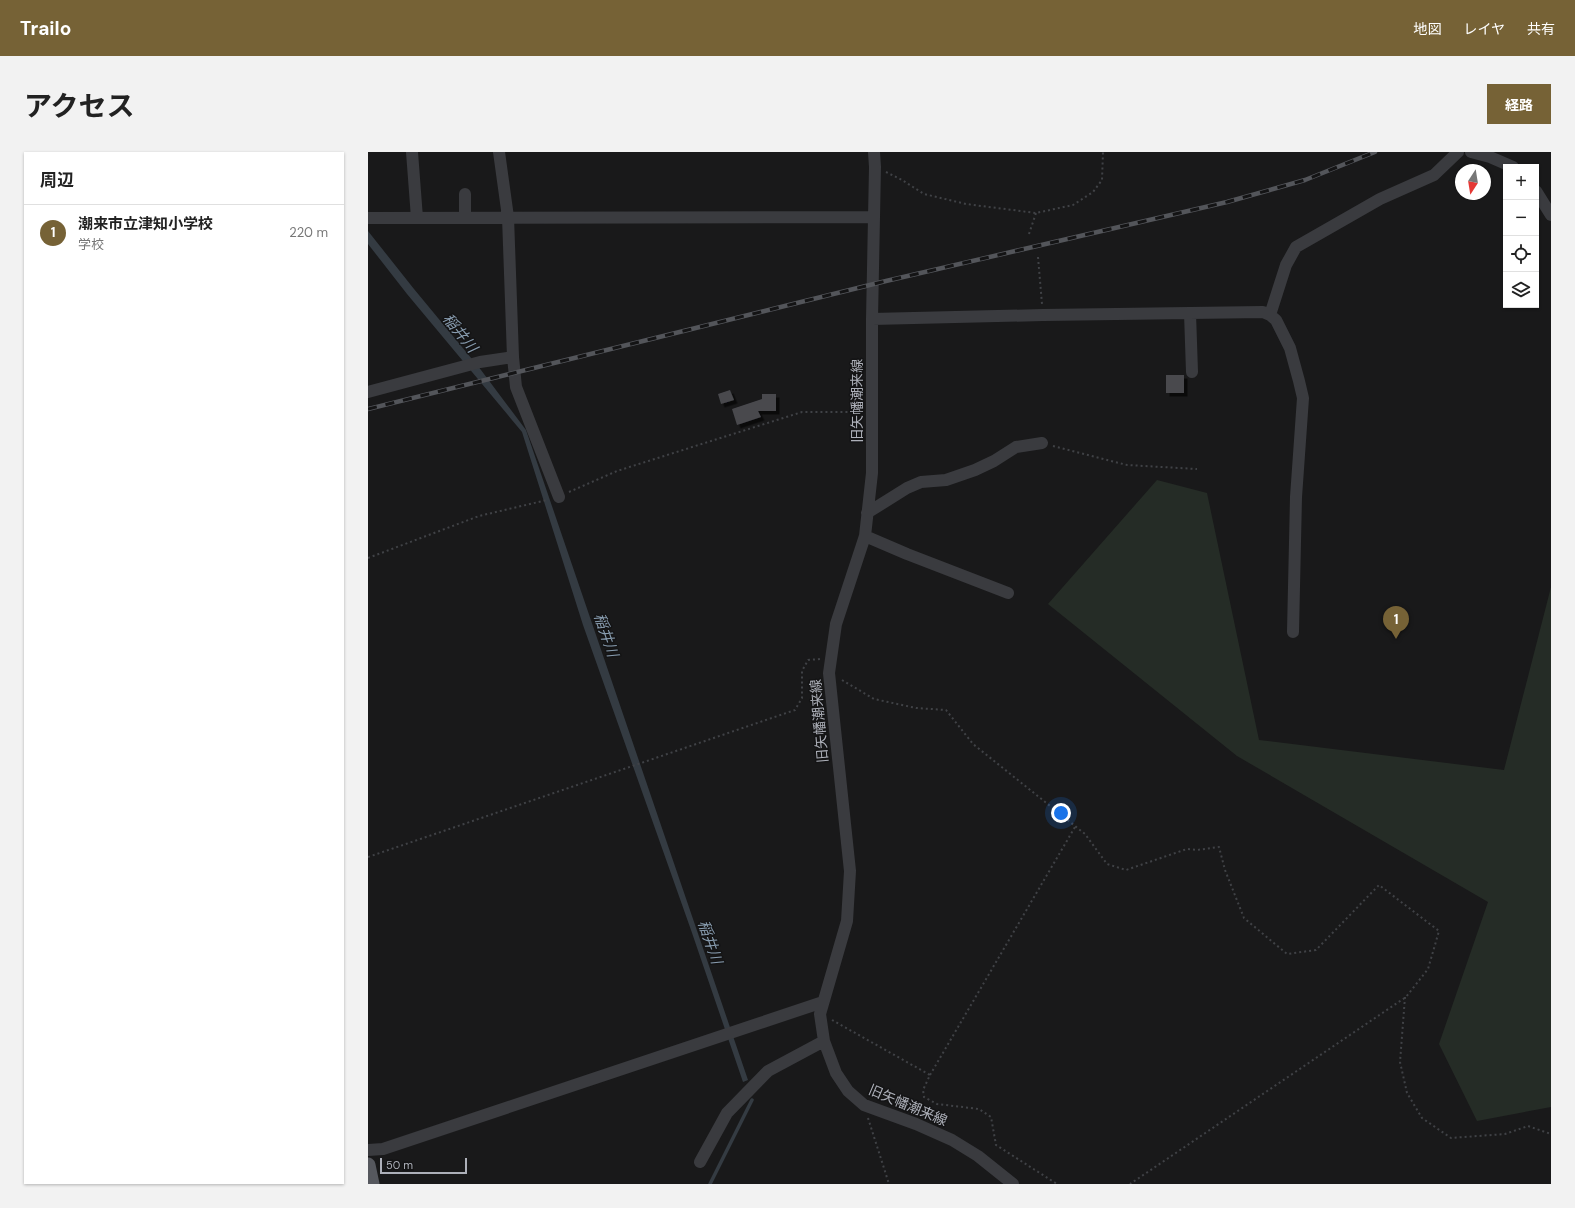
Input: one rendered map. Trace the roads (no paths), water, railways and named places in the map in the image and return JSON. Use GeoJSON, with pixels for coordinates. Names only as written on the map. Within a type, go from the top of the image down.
{"type":"FeatureCollection","features":[{"type":"Feature","properties":{"kind":"main road"},"geometry":{"type":"LineString","coordinates":[[368,1165],[372,1184]]}},
{"type":"Feature","properties":{"kind":"street"},"geometry":{"type":"LineString","coordinates":[[412,152],[416,218]]}},
{"type":"Feature","properties":{"kind":"street"},"geometry":{"type":"LineString","coordinates":[[499,152],[508,217],[513,357],[516,387],[556,498]]}},
{"type":"Feature","properties":{"kind":"street","name":"旧矢幡潮来線"},"geometry":{"type":"LineString","coordinates":[[874,152],[872,473],[865,536],[836,624],[829,673],[850,871],[847,921],[822,1008],[824,1041],[836,1073],[848,1091],[864,1105],[916,1124],[952,1140],[978,1156],[1013,1184]]}},
{"type":"Feature","properties":{"kind":"street"},"geometry":{"type":"LineString","coordinates":[[1270,315],[1286,265],[1296,247],[1380,199],[1434,175],[1458,152]]}},
{"type":"Feature","properties":{"kind":"street"},"geometry":{"type":"LineString","coordinates":[[1471,152],[1490,157],[1505,164]]}},
{"type":"Feature","properties":{"kind":"street"},"geometry":{"type":"LineString","coordinates":[[466,194],[466,218]]}},
{"type":"Feature","properties":{"kind":"street"},"geometry":{"type":"LineString","coordinates":[[1539,196],[1551,215]]}},
{"type":"Feature","properties":{"kind":"street"},"geometry":{"type":"LineString","coordinates":[[368,218],[874,217]]}},
{"type":"Feature","properties":{"kind":"street"},"geometry":{"type":"LineString","coordinates":[[872,319],[1263,312],[1270,315],[1276,320],[1290,348],[1300,381],[1302,398],[1296,497],[1293,632]]}},
{"type":"Feature","properties":{"kind":"street"},"geometry":{"type":"LineString","coordinates":[[1190,313],[1192,372]]}},
{"type":"Feature","properties":{"kind":"street"},"geometry":{"type":"LineString","coordinates":[[368,392],[480,362],[513,357]]}},
{"type":"Feature","properties":{"kind":"street"},"geometry":{"type":"LineString","coordinates":[[867,513],[907,488],[921,482],[946,480],[975,470],[994,461],[1016,447],[1042,443]]}},
{"type":"Feature","properties":{"kind":"street"},"geometry":{"type":"LineString","coordinates":[[865,536],[1008,593]]}},
{"type":"Feature","properties":{"kind":"street"},"geometry":{"type":"LineString","coordinates":[[368,1150],[383,1149],[729,1033],[822,1008]]}},
{"type":"Feature","properties":{"kind":"street"},"geometry":{"type":"LineString","coordinates":[[700,1162],[727,1113],[768,1071],[824,1041]]}},
{"type":"Feature","properties":{"kind":"waterway","name":"稲井川"},"geometry":{"type":"LineString","coordinates":[[710,1184],[752,1100]]}},
{"type":"Feature","properties":{"kind":"railway"},"geometry":{"type":"LineString","coordinates":[[368,409],[886,281],[1227,202],[1305,180],[1375,152]]}},
{"type":"Feature","properties":{"kind":"place","name":"潮来市立津知小学校"},"geometry":{"type":"Point","coordinates":[1396,639]}}]}
